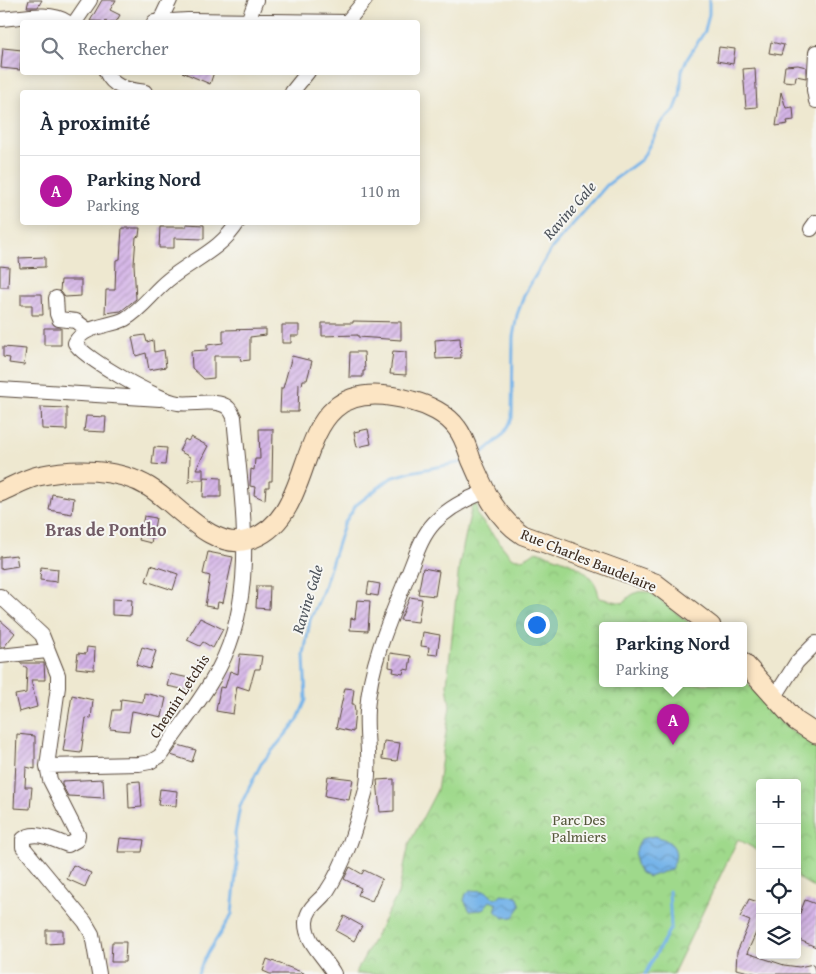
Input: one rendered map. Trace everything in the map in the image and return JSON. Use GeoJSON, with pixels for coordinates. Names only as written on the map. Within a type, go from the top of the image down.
{"type":"FeatureCollection","features":[{"type":"Feature","properties":{"kind":"main road","name":"Rue Charles Baudelaire"},"geometry":{"type":"LineString","coordinates":[[0,492],[36,476],[64,472],[94,471],[126,476],[148,486],[217,538],[231,542],[245,541],[262,536],[282,519],[323,424],[341,404],[362,394],[376,393],[413,401],[438,411],[456,427],[485,492],[498,513],[511,528],[523,535],[655,584],[690,608],[706,622]]}},
{"type":"Feature","properties":{"kind":"main road"},"geometry":{"type":"LineString","coordinates":[[747,667],[796,721],[816,734]]}},
{"type":"Feature","properties":{"kind":"street"},"geometry":{"type":"LineString","coordinates":[[76,20],[90,0]]}},
{"type":"Feature","properties":{"kind":"street"},"geometry":{"type":"LineString","coordinates":[[158,20],[170,0]]}},
{"type":"Feature","properties":{"kind":"street"},"geometry":{"type":"LineString","coordinates":[[248,20],[256,0]]}},
{"type":"Feature","properties":{"kind":"street"},"geometry":{"type":"LineString","coordinates":[[350,20],[365,0]]}},
{"type":"Feature","properties":{"kind":"street"},"geometry":{"type":"LineString","coordinates":[[0,19],[47,16],[64,20]]}},
{"type":"Feature","properties":{"kind":"street"},"geometry":{"type":"LineString","coordinates":[[816,52],[814,90],[816,101]]}},
{"type":"Feature","properties":{"kind":"street"},"geometry":{"type":"LineString","coordinates":[[108,75],[114,84],[120,88],[132,90]]}},
{"type":"Feature","properties":{"kind":"street"},"geometry":{"type":"LineString","coordinates":[[294,90],[306,75]]}},
{"type":"Feature","properties":{"kind":"street"},"geometry":{"type":"LineString","coordinates":[[163,399],[84,354],[75,343],[88,330],[115,323],[134,312],[170,278],[215,249],[234,225]]}},
{"type":"Feature","properties":{"kind":"street"},"geometry":{"type":"LineString","coordinates":[[56,298],[56,314],[59,319],[76,321],[88,330]]}},
{"type":"Feature","properties":{"kind":"street"},"geometry":{"type":"LineString","coordinates":[[0,389],[163,399]]}},
{"type":"Feature","properties":{"kind":"street","name":"Chemin Letchis"},"geometry":{"type":"LineString","coordinates":[[46,766],[139,764],[150,762],[160,756],[219,668],[233,635],[238,619],[245,541],[234,417],[231,411],[217,403],[177,403],[163,399]]}},
{"type":"Feature","properties":{"kind":"street"},"geometry":{"type":"LineString","coordinates":[[334,974],[310,938],[306,923],[311,907],[329,888],[347,850],[365,794],[368,759],[367,711],[382,640],[422,539],[433,524],[448,510],[465,499],[485,492]]}},
{"type":"Feature","properties":{"kind":"street"},"geometry":{"type":"LineString","coordinates":[[0,596],[37,629],[58,675],[46,766],[50,780],[76,830],[77,840],[68,845],[38,835],[30,835],[23,839],[23,847],[85,922],[92,934],[99,974]]}},
{"type":"Feature","properties":{"kind":"street"},"geometry":{"type":"LineString","coordinates":[[774,698],[797,662],[816,643]]}},
{"type":"Feature","properties":{"kind":"street"},"geometry":{"type":"LineString","coordinates":[[0,656],[47,651]]}},
{"type":"Feature","properties":{"kind":"green space","name":"Parc Des Palmiers"},"geometry":{"type":"Polygon","coordinates":[[[472,505],[477,505],[477,515],[511,557],[521,559],[536,551],[566,561],[585,572],[592,579],[597,588],[599,598],[623,603],[635,593],[651,593],[688,622],[599,622],[599,687],[747,687],[747,683],[781,723],[816,747],[816,889],[801,880],[801,779],[756,779],[756,850],[738,839],[673,974],[355,974],[398,894],[409,844],[437,790],[450,706],[447,685],[459,566],[472,505]]]}},
{"type":"Feature","properties":{"kind":"water"},"geometry":{"type":"Polygon","coordinates":[[[654,836],[671,843],[676,857],[671,869],[649,877],[640,873],[635,856],[641,839],[654,836]]]}},
{"type":"Feature","properties":{"kind":"water"},"geometry":{"type":"Polygon","coordinates":[[[470,890],[486,891],[492,897],[498,898],[501,894],[517,896],[521,906],[513,917],[503,918],[495,911],[497,904],[490,901],[482,910],[470,911],[464,900],[470,890]]]}},
{"type":"Feature","properties":{"kind":"building"},"geometry":{"type":"Polygon","coordinates":[[[29,0],[42,0],[38,7],[27,7],[29,0]]]}},
{"type":"Feature","properties":{"kind":"building"},"geometry":{"type":"Polygon","coordinates":[[[102,0],[116,0],[110,10],[120,15],[117,20],[91,20],[102,0]]]}},
{"type":"Feature","properties":{"kind":"building"},"geometry":{"type":"Polygon","coordinates":[[[771,42],[784,45],[781,55],[769,53],[771,42]]]}},
{"type":"Feature","properties":{"kind":"building"},"geometry":{"type":"Polygon","coordinates":[[[719,47],[735,49],[733,64],[717,61],[719,47]]]}},
{"type":"Feature","properties":{"kind":"building"},"geometry":{"type":"Polygon","coordinates":[[[3,48],[20,50],[20,70],[1,68],[3,48]]]}},
{"type":"Feature","properties":{"kind":"building"},"geometry":{"type":"Polygon","coordinates":[[[798,65],[806,67],[806,78],[796,76],[795,82],[783,81],[785,66],[798,65]]]}},
{"type":"Feature","properties":{"kind":"building"},"geometry":{"type":"Polygon","coordinates":[[[755,68],[757,107],[746,108],[743,69],[755,68]]]}},
{"type":"Feature","properties":{"kind":"building"},"geometry":{"type":"Polygon","coordinates":[[[189,75],[213,75],[210,84],[189,75]]]}},
{"type":"Feature","properties":{"kind":"building"},"geometry":{"type":"Polygon","coordinates":[[[781,92],[786,108],[793,107],[794,120],[787,121],[788,124],[776,126],[781,92]]]}},
{"type":"Feature","properties":{"kind":"building"},"geometry":{"type":"Polygon","coordinates":[[[186,225],[204,225],[204,239],[174,238],[174,248],[159,248],[160,227],[186,227],[186,225]]]}},
{"type":"Feature","properties":{"kind":"building"},"geometry":{"type":"Polygon","coordinates":[[[122,228],[140,228],[139,236],[136,237],[134,264],[136,299],[121,311],[105,313],[106,290],[115,290],[116,260],[120,259],[122,228]]]}},
{"type":"Feature","properties":{"kind":"building"},"geometry":{"type":"Polygon","coordinates":[[[45,257],[45,267],[20,268],[19,258],[45,257]]]}},
{"type":"Feature","properties":{"kind":"building"},"geometry":{"type":"Polygon","coordinates":[[[0,266],[9,267],[8,287],[0,287],[0,266]]]}},
{"type":"Feature","properties":{"kind":"building"},"geometry":{"type":"Polygon","coordinates":[[[61,280],[81,280],[81,296],[65,297],[60,291],[61,280]]]}},
{"type":"Feature","properties":{"kind":"building"},"geometry":{"type":"Polygon","coordinates":[[[21,294],[42,294],[43,315],[32,315],[32,305],[21,305],[21,294]]]}},
{"type":"Feature","properties":{"kind":"building"},"geometry":{"type":"Polygon","coordinates":[[[353,321],[401,322],[401,340],[358,337],[358,335],[322,336],[322,323],[353,323],[353,321]]]}},
{"type":"Feature","properties":{"kind":"building"},"geometry":{"type":"Polygon","coordinates":[[[282,325],[299,325],[299,336],[291,336],[291,343],[282,343],[282,325]]]}},
{"type":"Feature","properties":{"kind":"building"},"geometry":{"type":"Polygon","coordinates":[[[44,328],[61,328],[61,345],[44,345],[44,328]]]}},
{"type":"Feature","properties":{"kind":"building"},"geometry":{"type":"Polygon","coordinates":[[[266,329],[266,335],[250,337],[250,360],[241,361],[240,356],[214,356],[214,378],[204,379],[192,368],[191,351],[207,350],[207,345],[223,343],[223,330],[266,329]]]}},
{"type":"Feature","properties":{"kind":"building"},"geometry":{"type":"Polygon","coordinates":[[[145,335],[147,342],[153,340],[154,352],[164,350],[166,367],[149,370],[146,353],[136,356],[132,337],[145,335]]]}},
{"type":"Feature","properties":{"kind":"building"},"geometry":{"type":"Polygon","coordinates":[[[460,338],[461,358],[436,359],[435,340],[460,338]]]}},
{"type":"Feature","properties":{"kind":"building"},"geometry":{"type":"Polygon","coordinates":[[[3,347],[26,349],[24,365],[9,363],[10,358],[3,357],[3,347]]]}},
{"type":"Feature","properties":{"kind":"building"},"geometry":{"type":"Polygon","coordinates":[[[393,351],[406,352],[406,375],[390,374],[393,351]]]}},
{"type":"Feature","properties":{"kind":"building"},"geometry":{"type":"Polygon","coordinates":[[[350,352],[364,352],[365,371],[363,371],[363,377],[349,377],[350,352]]]}},
{"type":"Feature","properties":{"kind":"building"},"geometry":{"type":"Polygon","coordinates":[[[292,356],[312,361],[307,380],[303,380],[302,385],[299,384],[298,412],[280,412],[281,388],[283,388],[292,356]]]}},
{"type":"Feature","properties":{"kind":"building"},"geometry":{"type":"Polygon","coordinates":[[[41,407],[67,408],[67,430],[42,429],[41,407]]]}},
{"type":"Feature","properties":{"kind":"building"},"geometry":{"type":"Polygon","coordinates":[[[86,416],[106,417],[105,432],[84,431],[86,416]]]}},
{"type":"Feature","properties":{"kind":"building"},"geometry":{"type":"Polygon","coordinates":[[[259,429],[273,429],[272,481],[269,481],[269,487],[266,487],[265,500],[254,495],[255,487],[250,486],[251,469],[254,470],[255,459],[260,459],[259,429]]]}},
{"type":"Feature","properties":{"kind":"building"},"geometry":{"type":"Polygon","coordinates":[[[368,429],[371,444],[357,447],[354,432],[368,429]]]}},
{"type":"Feature","properties":{"kind":"building"},"geometry":{"type":"Polygon","coordinates":[[[191,437],[208,446],[196,469],[203,469],[203,480],[191,480],[189,483],[190,457],[179,451],[185,439],[188,441],[191,437]]]}},
{"type":"Feature","properties":{"kind":"building"},"geometry":{"type":"Polygon","coordinates":[[[154,447],[167,448],[165,465],[152,464],[154,447]]]}},
{"type":"Feature","properties":{"kind":"building"},"geometry":{"type":"Polygon","coordinates":[[[204,477],[221,478],[221,497],[203,497],[204,477]]]}},
{"type":"Feature","properties":{"kind":"building"},"geometry":{"type":"Polygon","coordinates":[[[52,494],[74,498],[72,514],[49,510],[52,494]]]}},
{"type":"Feature","properties":{"kind":"building"},"geometry":{"type":"Polygon","coordinates":[[[144,516],[156,518],[151,543],[139,540],[144,516]]]}},
{"type":"Feature","properties":{"kind":"building"},"geometry":{"type":"Polygon","coordinates":[[[208,552],[233,557],[223,603],[218,602],[217,608],[205,606],[210,576],[203,574],[208,552]]]}},
{"type":"Feature","properties":{"kind":"building"},"geometry":{"type":"Polygon","coordinates":[[[16,555],[18,566],[0,569],[0,557],[16,555]]]}},
{"type":"Feature","properties":{"kind":"building"},"geometry":{"type":"Polygon","coordinates":[[[151,565],[178,574],[173,590],[146,581],[151,565]]]}},
{"type":"Feature","properties":{"kind":"building"},"geometry":{"type":"Polygon","coordinates":[[[41,567],[58,569],[57,582],[40,580],[41,567]]]}},
{"type":"Feature","properties":{"kind":"building"},"geometry":{"type":"Polygon","coordinates":[[[423,568],[439,571],[435,596],[418,594],[423,568]]]}},
{"type":"Feature","properties":{"kind":"building"},"geometry":{"type":"Polygon","coordinates":[[[369,582],[380,584],[378,596],[367,594],[369,582]]]}},
{"type":"Feature","properties":{"kind":"building"},"geometry":{"type":"Polygon","coordinates":[[[257,586],[270,586],[269,609],[256,608],[257,586]]]}},
{"type":"Feature","properties":{"kind":"building"},"geometry":{"type":"Polygon","coordinates":[[[410,597],[422,599],[418,622],[400,620],[410,597]]]}},
{"type":"Feature","properties":{"kind":"building"},"geometry":{"type":"Polygon","coordinates":[[[112,599],[132,600],[131,616],[112,615],[112,599]]]}},
{"type":"Feature","properties":{"kind":"building"},"geometry":{"type":"Polygon","coordinates":[[[357,600],[370,601],[368,631],[350,630],[351,618],[355,619],[357,600]]]}},
{"type":"Feature","properties":{"kind":"building"},"geometry":{"type":"Polygon","coordinates":[[[200,618],[223,629],[213,648],[203,642],[200,646],[187,640],[200,618]]]}},
{"type":"Feature","properties":{"kind":"building"},"geometry":{"type":"Polygon","coordinates":[[[0,620],[15,633],[4,647],[0,647],[0,620]]]}},
{"type":"Feature","properties":{"kind":"building"},"geometry":{"type":"Polygon","coordinates":[[[423,632],[440,635],[437,655],[428,654],[429,647],[421,646],[423,632]]]}},
{"type":"Feature","properties":{"kind":"building"},"geometry":{"type":"Polygon","coordinates":[[[87,647],[95,648],[94,670],[76,668],[78,653],[86,654],[87,647]]]}},
{"type":"Feature","properties":{"kind":"building"},"geometry":{"type":"Polygon","coordinates":[[[142,647],[156,651],[150,669],[136,665],[142,647]]]}},
{"type":"Feature","properties":{"kind":"building"},"geometry":{"type":"Polygon","coordinates":[[[390,653],[411,656],[409,670],[404,669],[403,674],[393,672],[394,668],[389,667],[390,653]]]}},
{"type":"Feature","properties":{"kind":"building"},"geometry":{"type":"Polygon","coordinates":[[[240,654],[262,656],[260,669],[255,669],[249,690],[237,686],[233,714],[216,711],[220,687],[225,688],[230,671],[238,674],[240,654]]]}},
{"type":"Feature","properties":{"kind":"building"},"geometry":{"type":"Polygon","coordinates":[[[20,663],[44,663],[45,680],[31,680],[37,707],[19,712],[15,695],[26,693],[27,668],[20,663]]]}},
{"type":"Feature","properties":{"kind":"building"},"geometry":{"type":"Polygon","coordinates":[[[170,674],[194,679],[192,691],[167,686],[170,674]]]}},
{"type":"Feature","properties":{"kind":"building"},"geometry":{"type":"Polygon","coordinates":[[[345,688],[354,689],[352,704],[354,704],[355,712],[353,732],[336,728],[345,688]]]}},
{"type":"Feature","properties":{"kind":"building"},"geometry":{"type":"Polygon","coordinates":[[[144,693],[166,698],[162,717],[132,711],[129,731],[110,729],[113,710],[120,710],[121,699],[143,702],[144,693]]]}},
{"type":"Feature","properties":{"kind":"building"},"geometry":{"type":"Polygon","coordinates":[[[72,695],[93,700],[91,719],[86,718],[81,753],[63,751],[72,695]]]}},
{"type":"Feature","properties":{"kind":"building"},"geometry":{"type":"Polygon","coordinates":[[[17,734],[35,736],[35,769],[26,767],[25,787],[32,787],[30,809],[14,808],[17,734]]]}},
{"type":"Feature","properties":{"kind":"building"},"geometry":{"type":"Polygon","coordinates":[[[384,741],[400,743],[397,761],[382,759],[384,741]]]}},
{"type":"Feature","properties":{"kind":"building"},"geometry":{"type":"Polygon","coordinates":[[[178,745],[196,750],[192,762],[171,755],[178,745]]]}},
{"type":"Feature","properties":{"kind":"building"},"geometry":{"type":"Polygon","coordinates":[[[328,776],[353,779],[349,800],[325,796],[328,776]]]}},
{"type":"Feature","properties":{"kind":"building"},"geometry":{"type":"Polygon","coordinates":[[[103,779],[104,798],[68,796],[62,785],[62,781],[103,779]]]}},
{"type":"Feature","properties":{"kind":"building"},"geometry":{"type":"Polygon","coordinates":[[[394,779],[394,811],[380,812],[377,780],[394,779]]]}},
{"type":"Feature","properties":{"kind":"building"},"geometry":{"type":"Polygon","coordinates":[[[140,781],[142,807],[129,808],[128,782],[140,781]]]}},
{"type":"Feature","properties":{"kind":"building"},"geometry":{"type":"Polygon","coordinates":[[[160,789],[177,791],[176,806],[158,805],[160,789]]]}},
{"type":"Feature","properties":{"kind":"building"},"geometry":{"type":"Polygon","coordinates":[[[120,838],[144,840],[142,852],[118,852],[120,838]]]}},
{"type":"Feature","properties":{"kind":"building"},"geometry":{"type":"Polygon","coordinates":[[[73,865],[91,873],[85,887],[67,879],[73,865]]]}},
{"type":"Feature","properties":{"kind":"building"},"geometry":{"type":"Polygon","coordinates":[[[350,867],[362,874],[364,870],[382,879],[372,901],[358,895],[361,888],[344,879],[350,867]]]}},
{"type":"Feature","properties":{"kind":"building"},"geometry":{"type":"Polygon","coordinates":[[[749,899],[756,901],[756,933],[747,953],[756,956],[756,959],[766,959],[784,965],[799,967],[813,964],[816,974],[759,974],[736,969],[737,952],[750,921],[740,917],[749,899]]]}},
{"type":"Feature","properties":{"kind":"building"},"geometry":{"type":"Polygon","coordinates":[[[805,900],[816,904],[816,947],[801,941],[801,910],[805,900]]]}},
{"type":"Feature","properties":{"kind":"building"},"geometry":{"type":"Polygon","coordinates":[[[344,916],[362,926],[354,941],[336,931],[344,916]]]}},
{"type":"Feature","properties":{"kind":"building"},"geometry":{"type":"Polygon","coordinates":[[[46,930],[63,930],[63,943],[46,944],[46,930]]]}},
{"type":"Feature","properties":{"kind":"building"},"geometry":{"type":"Polygon","coordinates":[[[112,942],[126,942],[125,962],[111,962],[112,942]]]}},
{"type":"Feature","properties":{"kind":"building"},"geometry":{"type":"Polygon","coordinates":[[[267,959],[304,974],[270,974],[263,971],[267,959]]]}},
{"type":"Feature","properties":{"kind":"waterway","name":"Ravine Gale"},"geometry":{"type":"LineString","coordinates":[[483,452],[507,429],[512,418],[513,337],[517,315],[525,293],[552,248],[607,185],[642,159],[661,123],[675,109],[680,96],[682,71],[687,59],[705,31],[709,14],[709,0]]}},
{"type":"Feature","properties":{"kind":"waterway","name":"Ravine Gale"},"geometry":{"type":"LineString","coordinates":[[198,974],[203,961],[232,914],[237,863],[235,834],[240,806],[261,764],[297,721],[306,700],[304,655],[310,620],[322,593],[344,524],[356,505],[391,478],[411,472],[463,462]]}},
{"type":"Feature","properties":{"kind":"waterway"},"geometry":{"type":"LineString","coordinates":[[645,974],[671,927],[669,891]]}},
{"type":"Feature","properties":{"kind":"place","name":"Parking Nord"},"geometry":{"type":"Point","coordinates":[673,745]}},
{"type":"Feature","properties":{"kind":"district","name":"Bras de Pontho"},"geometry":{"type":"Point","coordinates":[106,529]}}]}
